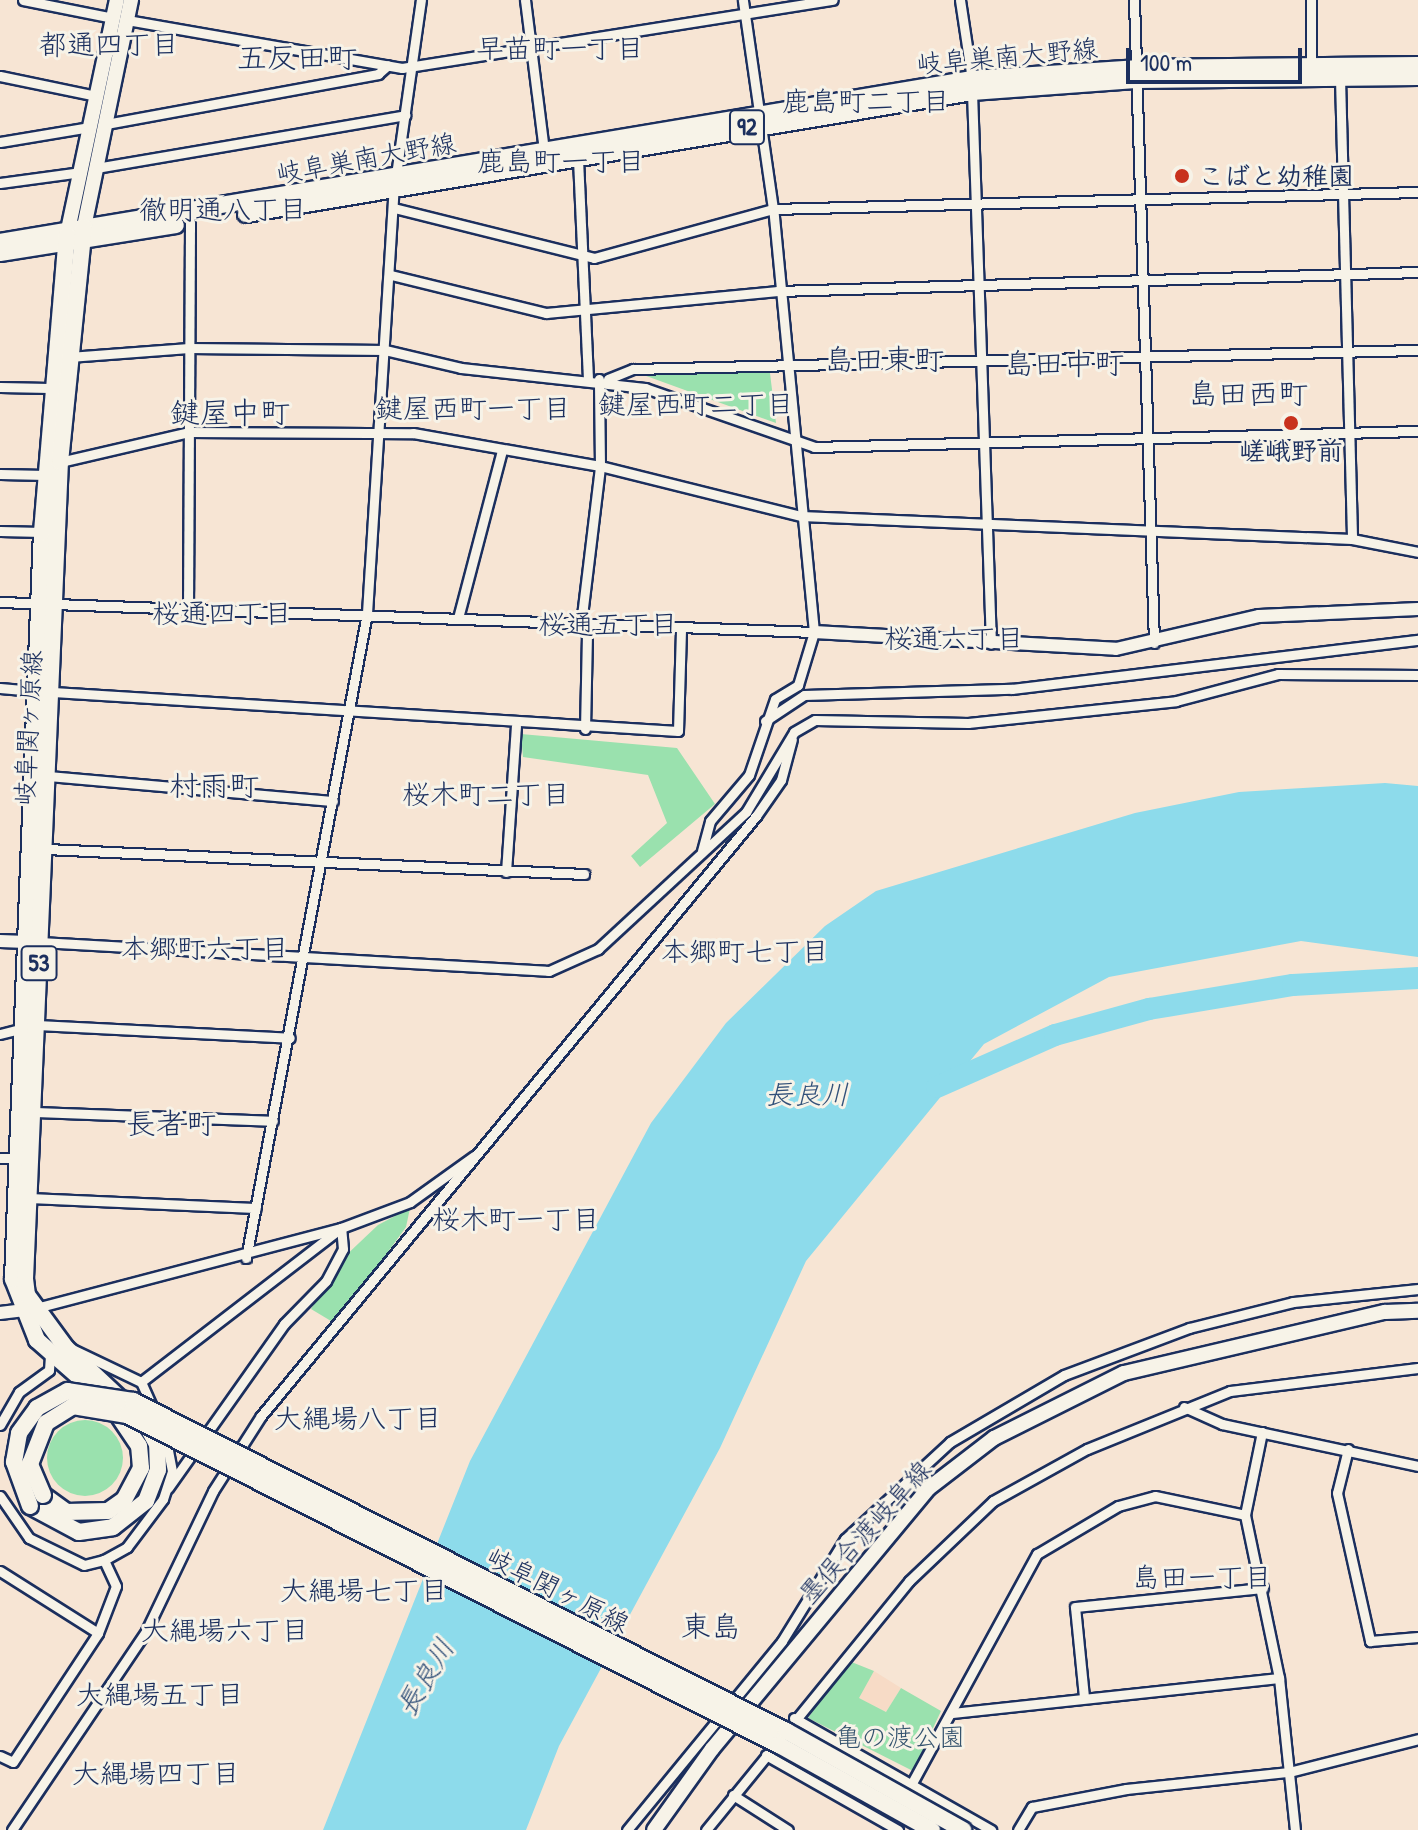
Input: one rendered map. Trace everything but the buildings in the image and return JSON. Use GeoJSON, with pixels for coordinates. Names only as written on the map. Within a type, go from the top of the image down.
{"type":"FeatureCollection","features":[{"type":"Feature","properties":{"kind":"main road"},"geometry":{"type":"LineString","coordinates":[[75,235],[81,172],[98,126],[120,19],[117,0]]}},
{"type":"Feature","properties":{"kind":"main road"},"geometry":{"type":"LineString","coordinates":[[75,235],[96,168],[97,96],[120,19],[131,0]]}},
{"type":"Feature","properties":{"kind":"main road","name":"岐阜巣南大野線"},"geometry":{"type":"LineString","coordinates":[[75,235],[190,222],[395,184],[544,151],[972,86],[1136,74],[1311,72],[1418,65]]}},
{"type":"Feature","properties":{"kind":"main road","name":"岐阜巣南大野線"},"geometry":{"type":"LineString","coordinates":[[1311,72],[1340,78],[1418,77]]}},
{"type":"Feature","properties":{"kind":"main road","name":"岐阜巣南大野線"},"geometry":{"type":"LineString","coordinates":[[75,235],[395,184],[578,159],[762,118]]}},
{"type":"Feature","properties":{"kind":"main road"},"geometry":{"type":"LineString","coordinates":[[0,242],[75,235]]}},
{"type":"Feature","properties":{"kind":"main road"},"geometry":{"type":"LineString","coordinates":[[0,253],[75,235]]}},
{"type":"Feature","properties":{"kind":"main road","name":"岐阜関ヶ原線"},"geometry":{"type":"LineString","coordinates":[[75,235],[60,462],[59,606],[45,692],[23,1158],[13,1279],[28,1310],[58,1351],[131,1403],[157,1444],[158,1470],[146,1501],[113,1527],[70,1530],[15,1477],[15,1449],[37,1408],[68,1391],[133,1401],[786,1731],[963,1830]]}},
{"type":"Feature","properties":{"kind":"main road","name":"岐阜関ヶ原線"},"geometry":{"type":"LineString","coordinates":[[33,942],[46,849],[45,692],[40,604],[49,388],[75,235]]}},
{"type":"Feature","properties":{"kind":"main road","name":"岐阜関ヶ原線"},"geometry":{"type":"LineString","coordinates":[[28,1310],[25,1279],[28,1198],[23,1158],[33,1112],[30,1026]]}},
{"type":"Feature","properties":{"kind":"main road","name":"墨俣合渡岐阜線"},"geometry":{"type":"LineString","coordinates":[[654,1830],[712,1749],[929,1488],[994,1438],[1124,1373],[1418,1311]]}},
{"type":"Feature","properties":{"kind":"main road","name":"岐阜関ヶ原線"},"geometry":{"type":"LineString","coordinates":[[37,1501],[30,1464],[46,1423],[73,1406],[127,1415],[779,1745],[932,1830]]}},
{"type":"Feature","properties":{"kind":"street"},"geometry":{"type":"LineString","coordinates":[[23,0],[412,67],[833,0]]}},
{"type":"Feature","properties":{"kind":"street"},"geometry":{"type":"LineString","coordinates":[[246,1258],[307,955],[367,613],[384,432],[385,350],[395,184],[421,0]]}},
{"type":"Feature","properties":{"kind":"street"},"geometry":{"type":"LineString","coordinates":[[525,0],[544,151]]}},
{"type":"Feature","properties":{"kind":"street"},"geometry":{"type":"LineString","coordinates":[[702,851],[710,821],[749,775],[762,723],[775,699],[798,685],[814,632],[790,439],[773,209],[743,0]]}},
{"type":"Feature","properties":{"kind":"street"},"geometry":{"type":"LineString","coordinates":[[960,0],[972,86],[991,644]]}},
{"type":"Feature","properties":{"kind":"street"},"geometry":{"type":"LineString","coordinates":[[1134,0],[1137,196],[1154,643]]}},
{"type":"Feature","properties":{"kind":"street"},"geometry":{"type":"LineString","coordinates":[[1311,0],[1311,72]]}},
{"type":"Feature","properties":{"kind":"street"},"geometry":{"type":"LineString","coordinates":[[0,142],[378,74],[388,65]]}},
{"type":"Feature","properties":{"kind":"street"},"geometry":{"type":"LineString","coordinates":[[0,76],[97,96]]}},
{"type":"Feature","properties":{"kind":"street"},"geometry":{"type":"LineString","coordinates":[[1340,78],[1352,539]]}},
{"type":"Feature","properties":{"kind":"street"},"geometry":{"type":"LineString","coordinates":[[96,168],[405,115]]}},
{"type":"Feature","properties":{"kind":"street"},"geometry":{"type":"LineString","coordinates":[[578,159],[588,378]]}},
{"type":"Feature","properties":{"kind":"street"},"geometry":{"type":"LineString","coordinates":[[0,183],[81,172]]}},
{"type":"Feature","properties":{"kind":"street"},"geometry":{"type":"LineString","coordinates":[[394,208],[584,253],[594,258],[773,209],[1137,196],[1418,192]]}},
{"type":"Feature","properties":{"kind":"street"},"geometry":{"type":"LineString","coordinates":[[188,609],[190,222]]}},
{"type":"Feature","properties":{"kind":"street"},"geometry":{"type":"LineString","coordinates":[[391,275],[489,303],[584,312],[778,291],[1140,277],[1418,272]]}},
{"type":"Feature","properties":{"kind":"street"},"geometry":{"type":"LineString","coordinates":[[69,357],[189,348],[385,350],[461,368],[602,379],[814,447],[1418,431]]}},
{"type":"Feature","properties":{"kind":"street"},"geometry":{"type":"LineString","coordinates":[[602,379],[633,369],[982,364],[1418,350]]}},
{"type":"Feature","properties":{"kind":"street"},"geometry":{"type":"LineString","coordinates":[[585,729],[587,635],[581,624],[600,466],[602,379]]}},
{"type":"Feature","properties":{"kind":"street"},"geometry":{"type":"LineString","coordinates":[[0,387],[49,388]]}},
{"type":"Feature","properties":{"kind":"street"},"geometry":{"type":"LineString","coordinates":[[60,462],[189,432],[384,432],[600,466],[801,516],[987,527],[1352,539],[1418,552]]}},
{"type":"Feature","properties":{"kind":"street"},"geometry":{"type":"LineString","coordinates":[[458,618],[502,450]]}},
{"type":"Feature","properties":{"kind":"street"},"geometry":{"type":"LineString","coordinates":[[0,474],[46,475]]}},
{"type":"Feature","properties":{"kind":"street"},"geometry":{"type":"LineString","coordinates":[[0,531],[42,532]]}},
{"type":"Feature","properties":{"kind":"street"},"geometry":{"type":"LineString","coordinates":[[0,602],[367,613],[814,632],[1094,649],[1154,643],[1259,616],[1418,609]]}},
{"type":"Feature","properties":{"kind":"street"},"geometry":{"type":"LineString","coordinates":[[0,688],[516,726],[678,731],[681,628]]}},
{"type":"Feature","properties":{"kind":"street"},"geometry":{"type":"LineString","coordinates":[[762,723],[804,695],[1012,689],[1418,640]]}},
{"type":"Feature","properties":{"kind":"street"},"geometry":{"type":"LineString","coordinates":[[0,941],[307,955],[549,971],[569,966],[598,949],[746,812],[794,732],[827,718],[968,723],[1176,701],[1278,674],[1418,675]]}},
{"type":"Feature","properties":{"kind":"street"},"geometry":{"type":"LineString","coordinates":[[506,872],[516,726]]}},
{"type":"Feature","properties":{"kind":"street"},"geometry":{"type":"LineString","coordinates":[[12,1830],[146,1631],[213,1491],[261,1416],[357,1310],[476,1155],[756,816],[781,780],[794,732]]}},
{"type":"Feature","properties":{"kind":"street"},"geometry":{"type":"LineString","coordinates":[[47,776],[333,801]]}},
{"type":"Feature","properties":{"kind":"street"},"geometry":{"type":"LineString","coordinates":[[46,849],[584,874]]}},
{"type":"Feature","properties":{"kind":"street"},"geometry":{"type":"LineString","coordinates":[[0,1034],[30,1026],[290,1038]]}},
{"type":"Feature","properties":{"kind":"street"},"geometry":{"type":"LineString","coordinates":[[33,1112],[273,1121]]}},
{"type":"Feature","properties":{"kind":"street"},"geometry":{"type":"LineString","coordinates":[[0,1313],[28,1310],[246,1258],[341,1228],[410,1202],[476,1155]]}},
{"type":"Feature","properties":{"kind":"street"},"geometry":{"type":"LineString","coordinates":[[0,1158],[23,1158]]}},
{"type":"Feature","properties":{"kind":"street"},"geometry":{"type":"LineString","coordinates":[[28,1198],[256,1208]]}},
{"type":"Feature","properties":{"kind":"street"},"geometry":{"type":"LineString","coordinates":[[141,1382],[341,1228]]}},
{"type":"Feature","properties":{"kind":"street"},"geometry":{"type":"LineString","coordinates":[[0,1496],[29,1538],[84,1565],[104,1560],[127,1547],[284,1324],[326,1281],[343,1249],[341,1228]]}},
{"type":"Feature","properties":{"kind":"street"},"geometry":{"type":"LineString","coordinates":[[627,1830],[782,1641],[845,1539],[950,1442],[1064,1375],[1189,1328],[1293,1302],[1418,1289]]}},
{"type":"Feature","properties":{"kind":"street"},"geometry":{"type":"LineString","coordinates":[[0,1425],[19,1392],[49,1370],[58,1351],[141,1382],[169,1444],[168,1488]]}},
{"type":"Feature","properties":{"kind":"street"},"geometry":{"type":"LineString","coordinates":[[706,1830],[794,1718],[909,1581],[993,1501],[1087,1449],[1184,1407],[1280,1380],[1418,1368]]}},
{"type":"Feature","properties":{"kind":"street"},"geometry":{"type":"LineString","coordinates":[[1184,1407],[1262,1432],[1418,1466]]}},
{"type":"Feature","properties":{"kind":"street"},"geometry":{"type":"LineString","coordinates":[[1262,1432],[1245,1515],[1263,1588],[1279,1678],[1295,1830]]}},
{"type":"Feature","properties":{"kind":"street"},"geometry":{"type":"LineString","coordinates":[[1348,1449],[1337,1493],[1370,1641],[1418,1637]]}},
{"type":"Feature","properties":{"kind":"street"},"geometry":{"type":"LineString","coordinates":[[912,1783],[1037,1554],[1118,1506],[1155,1496],[1245,1515]]}},
{"type":"Feature","properties":{"kind":"street"},"geometry":{"type":"LineString","coordinates":[[0,1756],[13,1762],[98,1633],[116,1586],[104,1560]]}},
{"type":"Feature","properties":{"kind":"street"},"geometry":{"type":"LineString","coordinates":[[0,1571],[98,1633]]}},
{"type":"Feature","properties":{"kind":"street"},"geometry":{"type":"LineString","coordinates":[[1084,1697],[1075,1607],[1263,1588]]}},
{"type":"Feature","properties":{"kind":"street"},"geometry":{"type":"LineString","coordinates":[[952,1713],[1279,1678]]}},
{"type":"Feature","properties":{"kind":"street"},"geometry":{"type":"LineString","coordinates":[[794,1718],[991,1830]]}},
{"type":"Feature","properties":{"kind":"street"},"geometry":{"type":"LineString","coordinates":[[1018,1830],[1032,1807],[1126,1789],[1289,1772],[1418,1739]]}},
{"type":"Feature","properties":{"kind":"street"},"geometry":{"type":"LineString","coordinates":[[766,1755],[898,1830]]}},
{"type":"Feature","properties":{"kind":"street"},"geometry":{"type":"LineString","coordinates":[[733,1795],[788,1830]]}},
{"type":"Feature","properties":{"kind":"shaded area"},"geometry":{"type":"Polygon","coordinates":[[[874,1671],[901,1688],[886,1712],[858,1698],[874,1671]]]}},
{"type":"Feature","properties":{"kind":"green space"},"geometry":{"type":"Polygon","coordinates":[[[638,373],[770,373],[776,423],[638,373]]]}},
{"type":"Feature","properties":{"kind":"green space"},"geometry":{"type":"Polygon","coordinates":[[[521,734],[677,748],[715,804],[640,867],[631,856],[667,823],[648,775],[523,757],[521,734]]]}},
{"type":"Feature","properties":{"kind":"green space"},"geometry":{"type":"Polygon","coordinates":[[[410,1208],[406,1227],[336,1324],[311,1309],[340,1261],[378,1225],[410,1208]]]}},
{"type":"Feature","properties":{"kind":"green space"},"geometry":{"type":"Polygon","coordinates":[[[78,1420],[92,1420],[106,1426],[117,1437],[123,1458],[120,1473],[112,1485],[92,1496],[78,1496],[64,1490],[53,1479],[47,1465],[47,1451],[53,1437],[64,1426],[78,1420]]]}},
{"type":"Feature","properties":{"kind":"green space","name":"亀の渡公園"},"geometry":{"type":"Polygon","coordinates":[[[849,1661],[874,1671],[859,1698],[886,1712],[901,1688],[941,1711],[913,1771],[808,1718],[849,1661]]]}},
{"type":"Feature","properties":{"kind":"water","name":"長良川"},"geometry":{"type":"Polygon","coordinates":[[[1385,783],[1418,786],[1418,957],[1301,941],[1109,977],[984,1044],[806,1261],[720,1448],[559,1746],[526,1830],[323,1830],[470,1461],[651,1123],[726,1023],[825,926],[876,891],[1135,813],[1239,792],[1385,783]]]}},
{"type":"Feature","properties":{"kind":"waterway","name":"長良川"},"geometry":{"type":"LineString","coordinates":[[937,1087],[1055,1035],[1149,1009],[1293,985],[1418,978]]}},
{"type":"Feature","properties":{"kind":"place","name":"こばと幼稚園"},"geometry":{"type":"Point","coordinates":[1182,176]}},
{"type":"Feature","properties":{"kind":"place","name":"嵯峨野前"},"geometry":{"type":"Point","coordinates":[1291,423]}},
{"type":"Feature","properties":{"kind":"district","name":"都通四丁目"},"geometry":{"type":"Point","coordinates":[109,44]}},
{"type":"Feature","properties":{"kind":"district","name":"早苗町一丁目"},"geometry":{"type":"Point","coordinates":[560,48]}},
{"type":"Feature","properties":{"kind":"district","name":"五反田町"},"geometry":{"type":"Point","coordinates":[297,57]}},
{"type":"Feature","properties":{"kind":"district","name":"鹿島町二丁目"},"geometry":{"type":"Point","coordinates":[866,101]}},
{"type":"Feature","properties":{"kind":"district","name":"鹿島町一丁目"},"geometry":{"type":"Point","coordinates":[561,161]}},
{"type":"Feature","properties":{"kind":"district","name":"徹明通八丁目"},"geometry":{"type":"Point","coordinates":[223,209]}},
{"type":"Feature","properties":{"kind":"district","name":"島田東町"},"geometry":{"type":"Point","coordinates":[884,359]}},
{"type":"Feature","properties":{"kind":"district","name":"島田中町"},"geometry":{"type":"Point","coordinates":[1064,363]}},
{"type":"Feature","properties":{"kind":"district","name":"島田西町"},"geometry":{"type":"Point","coordinates":[1248,393]}},
{"type":"Feature","properties":{"kind":"district","name":"鍵屋西町二丁目"},"geometry":{"type":"Point","coordinates":[696,404]}},
{"type":"Feature","properties":{"kind":"district","name":"鍵屋西町一丁目"},"geometry":{"type":"Point","coordinates":[473,408]}},
{"type":"Feature","properties":{"kind":"district","name":"鍵屋中町"},"geometry":{"type":"Point","coordinates":[230,412]}},
{"type":"Feature","properties":{"kind":"district","name":"桜通四丁目"},"geometry":{"type":"Point","coordinates":[222,613]}},
{"type":"Feature","properties":{"kind":"district","name":"桜通五丁目"},"geometry":{"type":"Point","coordinates":[608,624]}},
{"type":"Feature","properties":{"kind":"district","name":"桜通六丁目"},"geometry":{"type":"Point","coordinates":[954,638]}},
{"type":"Feature","properties":{"kind":"district","name":"村雨町"},"geometry":{"type":"Point","coordinates":[214,785]}},
{"type":"Feature","properties":{"kind":"district","name":"桜木町二丁目"},"geometry":{"type":"Point","coordinates":[486,794]}},
{"type":"Feature","properties":{"kind":"district","name":"本郷町六丁目"},"geometry":{"type":"Point","coordinates":[205,948]}},
{"type":"Feature","properties":{"kind":"district","name":"本郷町七丁目"},"geometry":{"type":"Point","coordinates":[745,951]}},
{"type":"Feature","properties":{"kind":"district","name":"長者町"},"geometry":{"type":"Point","coordinates":[171,1123]}},
{"type":"Feature","properties":{"kind":"district","name":"桜木町一丁目"},"geometry":{"type":"Point","coordinates":[516,1219]}},
{"type":"Feature","properties":{"kind":"district","name":"大縄場八丁目"},"geometry":{"type":"Point","coordinates":[358,1418]}},
{"type":"Feature","properties":{"kind":"district","name":"島田一丁目"},"geometry":{"type":"Point","coordinates":[1202,1577]}},
{"type":"Feature","properties":{"kind":"district","name":"大縄場七丁目"},"geometry":{"type":"Point","coordinates":[364,1590]}},
{"type":"Feature","properties":{"kind":"district","name":"東島"},"geometry":{"type":"Point","coordinates":[711,1626]}},
{"type":"Feature","properties":{"kind":"district","name":"大縄場六丁目"},"geometry":{"type":"Point","coordinates":[225,1630]}},
{"type":"Feature","properties":{"kind":"district","name":"大縄場五丁目"},"geometry":{"type":"Point","coordinates":[160,1694]}},
{"type":"Feature","properties":{"kind":"district","name":"大縄場四丁目"},"geometry":{"type":"Point","coordinates":[156,1773]}}]}
